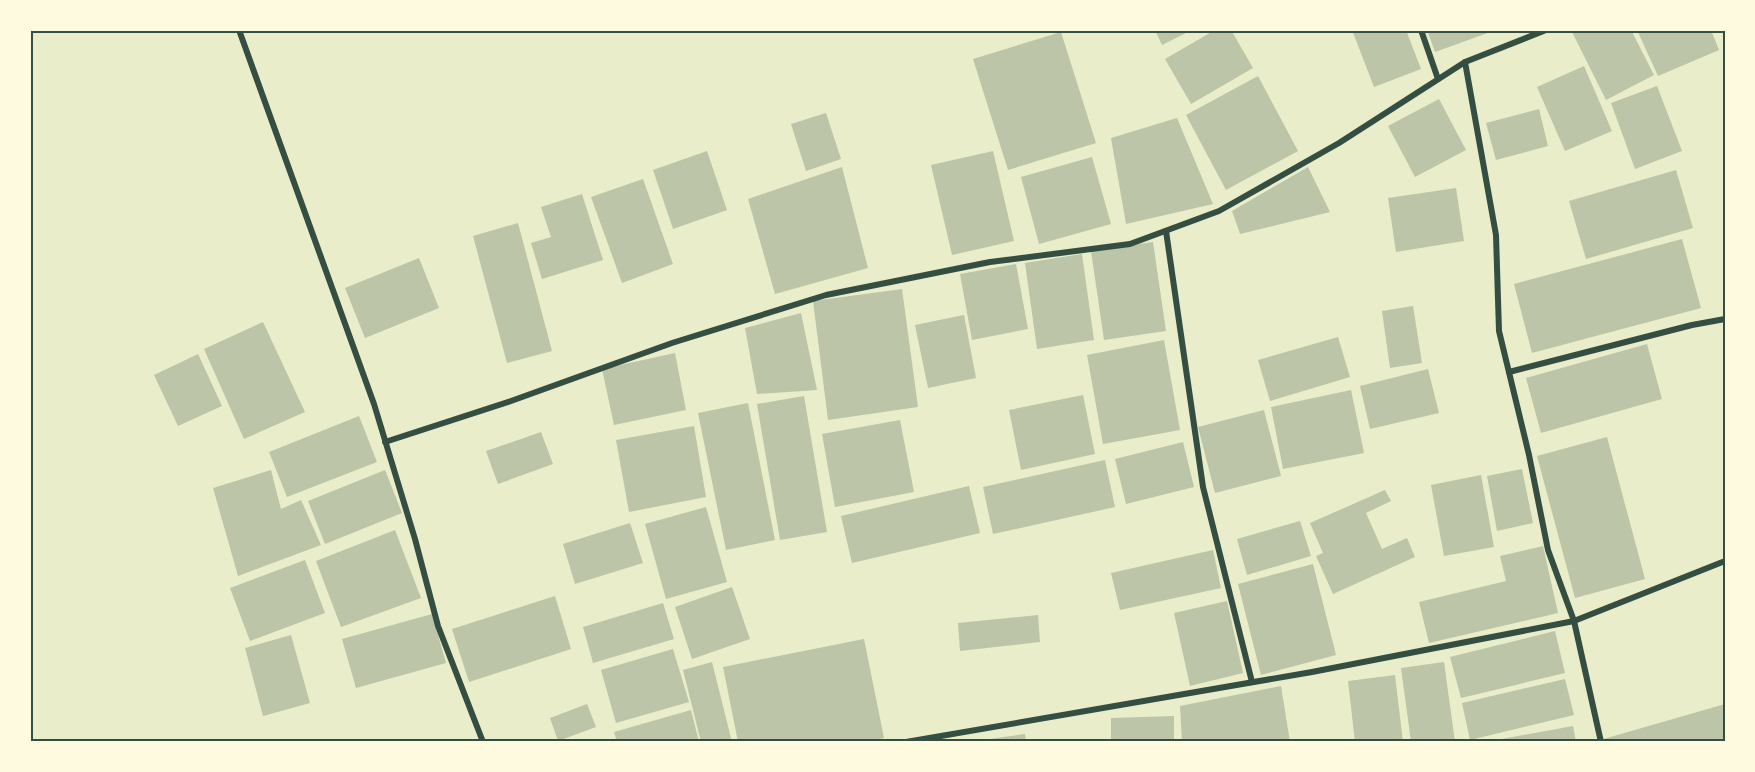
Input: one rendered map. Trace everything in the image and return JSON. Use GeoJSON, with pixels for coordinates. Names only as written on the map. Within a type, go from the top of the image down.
{"type":"FeatureCollection","features":[{"type":"Feature","properties":{"kind":"street"},"geometry":{"type":"LineString","coordinates":[[239,30],[385,442],[415,539],[438,626],[483,742]]}},
{"type":"Feature","properties":{"kind":"street"},"geometry":{"type":"LineString","coordinates":[[1421,30],[1438,79]]}},
{"type":"Feature","properties":{"kind":"street"},"geometry":{"type":"LineString","coordinates":[[385,442],[511,401],[672,343],[826,295],[990,262],[1130,244],[1219,211],[1339,143],[1465,62],[1546,30]]}},
{"type":"Feature","properties":{"kind":"street"},"geometry":{"type":"LineString","coordinates":[[1465,62],[1496,235],[1499,331],[1548,550],[1574,621],[1601,742]]}},
{"type":"Feature","properties":{"kind":"street"},"geometry":{"type":"LineString","coordinates":[[1166,231],[1203,487],[1252,682]]}},
{"type":"Feature","properties":{"kind":"street"},"geometry":{"type":"LineString","coordinates":[[1509,372],[1692,325],[1725,319]]}},
{"type":"Feature","properties":{"kind":"street"},"geometry":{"type":"LineString","coordinates":[[906,742],[1252,682],[1574,621],[1725,561]]}},
{"type":"Feature","properties":{"kind":"building"},"geometry":{"type":"Polygon","coordinates":[[[1155,30],[1192,30],[1162,45],[1155,30]]]}},
{"type":"Feature","properties":{"kind":"building"},"geometry":{"type":"Polygon","coordinates":[[[1215,30],[1231,30],[1253,68],[1191,104],[1165,59],[1215,30]]]}},
{"type":"Feature","properties":{"kind":"building"},"geometry":{"type":"Polygon","coordinates":[[[1352,30],[1406,30],[1421,69],[1374,87],[1352,30]]]}},
{"type":"Feature","properties":{"kind":"building"},"geometry":{"type":"Polygon","coordinates":[[[1427,30],[1496,30],[1435,52],[1427,30]]]}},
{"type":"Feature","properties":{"kind":"building"},"geometry":{"type":"Polygon","coordinates":[[[1571,30],[1631,30],[1654,75],[1606,100],[1571,30]]]}},
{"type":"Feature","properties":{"kind":"building"},"geometry":{"type":"Polygon","coordinates":[[[1637,30],[1711,30],[1719,50],[1658,76],[1637,30]]]}},
{"type":"Feature","properties":{"kind":"building"},"geometry":{"type":"Polygon","coordinates":[[[1061,32],[1096,143],[1008,170],[973,59],[1061,32]]]}},
{"type":"Feature","properties":{"kind":"building"},"geometry":{"type":"Polygon","coordinates":[[[1584,66],[1612,131],[1565,151],[1537,87],[1584,66]]]}},
{"type":"Feature","properties":{"kind":"building"},"geometry":{"type":"Polygon","coordinates":[[[1258,76],[1298,151],[1226,190],[1186,115],[1258,76]]]}},
{"type":"Feature","properties":{"kind":"building"},"geometry":{"type":"Polygon","coordinates":[[[1657,86],[1682,151],[1635,169],[1611,103],[1657,86]]]}},
{"type":"Feature","properties":{"kind":"building"},"geometry":{"type":"Polygon","coordinates":[[[1439,99],[1466,150],[1415,177],[1388,126],[1439,99]]]}},
{"type":"Feature","properties":{"kind":"building"},"geometry":{"type":"Polygon","coordinates":[[[1539,109],[1548,146],[1496,160],[1486,123],[1539,109]]]}},
{"type":"Feature","properties":{"kind":"building"},"geometry":{"type":"Polygon","coordinates":[[[826,113],[841,159],[806,171],[791,124],[826,113]]]}},
{"type":"Feature","properties":{"kind":"building"},"geometry":{"type":"Polygon","coordinates":[[[1177,118],[1213,204],[1126,224],[1111,138],[1177,118]]]}},
{"type":"Feature","properties":{"kind":"building"},"geometry":{"type":"Polygon","coordinates":[[[707,151],[727,210],[673,229],[653,170],[707,151]]]}},
{"type":"Feature","properties":{"kind":"building"},"geometry":{"type":"Polygon","coordinates":[[[993,151],[1014,241],[952,255],[931,165],[993,151]]]}},
{"type":"Feature","properties":{"kind":"building"},"geometry":{"type":"Polygon","coordinates":[[[1092,157],[1111,224],[1039,244],[1021,177],[1092,157]]]}},
{"type":"Feature","properties":{"kind":"building"},"geometry":{"type":"Polygon","coordinates":[[[842,167],[868,268],[775,294],[748,199],[842,167]]]}},
{"type":"Feature","properties":{"kind":"building"},"geometry":{"type":"Polygon","coordinates":[[[1308,167],[1330,212],[1240,234],[1232,211],[1308,167]]]}},
{"type":"Feature","properties":{"kind":"building"},"geometry":{"type":"Polygon","coordinates":[[[1676,170],[1693,228],[1586,259],[1569,201],[1676,170]]]}},
{"type":"Feature","properties":{"kind":"building"},"geometry":{"type":"Polygon","coordinates":[[[643,179],[673,264],[622,283],[591,197],[643,179]]]}},
{"type":"Feature","properties":{"kind":"building"},"geometry":{"type":"Polygon","coordinates":[[[1456,188],[1464,241],[1396,252],[1388,198],[1456,188]]]}},
{"type":"Feature","properties":{"kind":"building"},"geometry":{"type":"Polygon","coordinates":[[[582,194],[603,260],[542,279],[531,243],[551,237],[541,207],[582,194]]]}},
{"type":"Feature","properties":{"kind":"building"},"geometry":{"type":"Polygon","coordinates":[[[518,223],[552,351],[507,363],[473,236],[518,223]]]}},
{"type":"Feature","properties":{"kind":"building"},"geometry":{"type":"Polygon","coordinates":[[[1682,239],[1701,308],[1532,353],[1514,284],[1682,239]]]}},
{"type":"Feature","properties":{"kind":"building"},"geometry":{"type":"Polygon","coordinates":[[[1153,242],[1166,331],[1104,340],[1091,251],[1153,242]]]}},
{"type":"Feature","properties":{"kind":"building"},"geometry":{"type":"Polygon","coordinates":[[[1082,254],[1094,340],[1037,349],[1025,263],[1082,254]]]}},
{"type":"Feature","properties":{"kind":"building"},"geometry":{"type":"Polygon","coordinates":[[[419,258],[439,308],[365,338],[345,288],[419,258]]]}},
{"type":"Feature","properties":{"kind":"building"},"geometry":{"type":"Polygon","coordinates":[[[1016,264],[1028,329],[972,340],[960,274],[1016,264]]]}},
{"type":"Feature","properties":{"kind":"building"},"geometry":{"type":"Polygon","coordinates":[[[902,289],[918,407],[828,420],[813,301],[902,289]]]}},
{"type":"Feature","properties":{"kind":"building"},"geometry":{"type":"Polygon","coordinates":[[[1413,306],[1422,363],[1390,368],[1382,311],[1413,306]]]}},
{"type":"Feature","properties":{"kind":"building"},"geometry":{"type":"Polygon","coordinates":[[[801,313],[817,390],[757,394],[745,328],[801,313]]]}},
{"type":"Feature","properties":{"kind":"building"},"geometry":{"type":"Polygon","coordinates":[[[964,315],[976,378],[928,388],[915,325],[964,315]]]}},
{"type":"Feature","properties":{"kind":"building"},"geometry":{"type":"Polygon","coordinates":[[[263,322],[305,412],[244,439],[204,349],[263,322]]]}},
{"type":"Feature","properties":{"kind":"building"},"geometry":{"type":"Polygon","coordinates":[[[1338,337],[1350,377],[1270,401],[1258,360],[1338,337]]]}},
{"type":"Feature","properties":{"kind":"building"},"geometry":{"type":"Polygon","coordinates":[[[1164,340],[1180,430],[1103,444],[1087,355],[1164,340]]]}},
{"type":"Feature","properties":{"kind":"building"},"geometry":{"type":"Polygon","coordinates":[[[1647,344],[1662,399],[1541,433],[1526,378],[1647,344]]]}},
{"type":"Feature","properties":{"kind":"building"},"geometry":{"type":"Polygon","coordinates":[[[675,353],[686,410],[614,425],[602,369],[675,353]]]}},
{"type":"Feature","properties":{"kind":"building"},"geometry":{"type":"Polygon","coordinates":[[[198,354],[222,406],[178,426],[154,375],[198,354]]]}},
{"type":"Feature","properties":{"kind":"building"},"geometry":{"type":"Polygon","coordinates":[[[1428,369],[1439,413],[1370,429],[1360,386],[1428,369]]]}},
{"type":"Feature","properties":{"kind":"building"},"geometry":{"type":"Polygon","coordinates":[[[1351,390],[1364,453],[1283,469],[1271,407],[1351,390]]]}},
{"type":"Feature","properties":{"kind":"building"},"geometry":{"type":"Polygon","coordinates":[[[1083,395],[1095,454],[1021,470],[1009,410],[1083,395]]]}},
{"type":"Feature","properties":{"kind":"building"},"geometry":{"type":"Polygon","coordinates":[[[804,396],[827,532],[780,540],[757,404],[804,396]]]}},
{"type":"Feature","properties":{"kind":"building"},"geometry":{"type":"Polygon","coordinates":[[[748,403],[775,540],[726,550],[698,413],[748,403]]]}},
{"type":"Feature","properties":{"kind":"building"},"geometry":{"type":"Polygon","coordinates":[[[1264,410],[1281,476],[1215,493],[1198,427],[1264,410]]]}},
{"type":"Feature","properties":{"kind":"building"},"geometry":{"type":"Polygon","coordinates":[[[359,416],[377,462],[287,497],[269,452],[359,416]]]}},
{"type":"Feature","properties":{"kind":"building"},"geometry":{"type":"Polygon","coordinates":[[[900,420],[914,492],[835,507],[822,434],[900,420]]]}},
{"type":"Feature","properties":{"kind":"building"},"geometry":{"type":"Polygon","coordinates":[[[694,426],[706,497],[629,512],[616,440],[694,426]]]}},
{"type":"Feature","properties":{"kind":"building"},"geometry":{"type":"Polygon","coordinates":[[[541,432],[553,464],[498,484],[486,451],[541,432]]]}},
{"type":"Feature","properties":{"kind":"building"},"geometry":{"type":"Polygon","coordinates":[[[1607,437],[1645,579],[1575,598],[1537,456],[1607,437]]]}},
{"type":"Feature","properties":{"kind":"building"},"geometry":{"type":"Polygon","coordinates":[[[1183,442],[1194,487],[1126,504],[1115,459],[1183,442]]]}},
{"type":"Feature","properties":{"kind":"building"},"geometry":{"type":"Polygon","coordinates":[[[1105,460],[1115,507],[993,534],[983,487],[1105,460]]]}},
{"type":"Feature","properties":{"kind":"building"},"geometry":{"type":"Polygon","coordinates":[[[1522,469],[1533,523],[1497,531],[1487,476],[1522,469]]]}},
{"type":"Feature","properties":{"kind":"building"},"geometry":{"type":"Polygon","coordinates":[[[271,470],[281,509],[301,500],[321,545],[238,576],[213,488],[271,470]]]}},
{"type":"Feature","properties":{"kind":"building"},"geometry":{"type":"Polygon","coordinates":[[[385,470],[402,513],[325,544],[308,501],[385,470]]]}},
{"type":"Feature","properties":{"kind":"building"},"geometry":{"type":"Polygon","coordinates":[[[1481,475],[1494,547],[1444,556],[1431,485],[1481,475]]]}},
{"type":"Feature","properties":{"kind":"building"},"geometry":{"type":"Polygon","coordinates":[[[969,486],[980,533],[852,563],[841,516],[969,486]]]}},
{"type":"Feature","properties":{"kind":"building"},"geometry":{"type":"Polygon","coordinates":[[[1385,490],[1391,501],[1366,513],[1382,549],[1407,538],[1415,557],[1333,594],[1316,556],[1323,553],[1310,523],[1385,490]]]}},
{"type":"Feature","properties":{"kind":"building"},"geometry":{"type":"Polygon","coordinates":[[[706,507],[727,582],[666,599],[645,524],[706,507]]]}},
{"type":"Feature","properties":{"kind":"building"},"geometry":{"type":"Polygon","coordinates":[[[1300,521],[1311,556],[1247,575],[1237,539],[1300,521]]]}},
{"type":"Feature","properties":{"kind":"building"},"geometry":{"type":"Polygon","coordinates":[[[630,523],[643,563],[575,584],[563,544],[630,523]]]}},
{"type":"Feature","properties":{"kind":"building"},"geometry":{"type":"Polygon","coordinates":[[[395,530],[421,598],[341,627],[316,561],[395,530]]]}},
{"type":"Feature","properties":{"kind":"building"},"geometry":{"type":"Polygon","coordinates":[[[1543,546],[1558,613],[1429,643],[1419,602],[1506,581],[1500,556],[1543,546]]]}},
{"type":"Feature","properties":{"kind":"building"},"geometry":{"type":"Polygon","coordinates":[[[1213,550],[1221,588],[1120,610],[1111,573],[1213,550]]]}},
{"type":"Feature","properties":{"kind":"building"},"geometry":{"type":"Polygon","coordinates":[[[305,560],[325,613],[250,641],[230,588],[305,560]]]}},
{"type":"Feature","properties":{"kind":"building"},"geometry":{"type":"Polygon","coordinates":[[[1313,564],[1336,655],[1261,675],[1238,584],[1313,564]]]}},
{"type":"Feature","properties":{"kind":"building"},"geometry":{"type":"Polygon","coordinates":[[[732,587],[750,639],[692,659],[675,607],[732,587]]]}},
{"type":"Feature","properties":{"kind":"building"},"geometry":{"type":"Polygon","coordinates":[[[555,596],[571,649],[469,682],[452,629],[555,596]]]}},
{"type":"Feature","properties":{"kind":"building"},"geometry":{"type":"Polygon","coordinates":[[[1227,601],[1243,673],[1190,686],[1174,613],[1227,601]]]}},
{"type":"Feature","properties":{"kind":"building"},"geometry":{"type":"Polygon","coordinates":[[[663,603],[674,639],[593,663],[583,627],[663,603]]]}},
{"type":"Feature","properties":{"kind":"building"},"geometry":{"type":"Polygon","coordinates":[[[432,614],[446,663],[356,688],[342,639],[432,614]]]}},
{"type":"Feature","properties":{"kind":"building"},"geometry":{"type":"Polygon","coordinates":[[[1038,615],[1040,642],[960,651],[958,623],[1038,615]]]}},
{"type":"Feature","properties":{"kind":"building"},"geometry":{"type":"Polygon","coordinates":[[[1555,631],[1565,673],[1461,698],[1450,657],[1555,631]]]}},
{"type":"Feature","properties":{"kind":"building"},"geometry":{"type":"Polygon","coordinates":[[[291,635],[310,703],[263,716],[245,648],[291,635]]]}},
{"type":"Feature","properties":{"kind":"building"},"geometry":{"type":"Polygon","coordinates":[[[864,639],[884,738],[866,742],[738,742],[723,667],[864,639]]]}},
{"type":"Feature","properties":{"kind":"building"},"geometry":{"type":"Polygon","coordinates":[[[673,649],[689,702],[616,723],[601,670],[673,649]]]}},
{"type":"Feature","properties":{"kind":"building"},"geometry":{"type":"Polygon","coordinates":[[[712,662],[732,742],[701,742],[683,670],[712,662]]]}},
{"type":"Feature","properties":{"kind":"building"},"geometry":{"type":"Polygon","coordinates":[[[1444,662],[1455,742],[1411,742],[1401,668],[1444,662]]]}},
{"type":"Feature","properties":{"kind":"building"},"geometry":{"type":"Polygon","coordinates":[[[1395,675],[1403,742],[1355,742],[1348,681],[1395,675]]]}},
{"type":"Feature","properties":{"kind":"building"},"geometry":{"type":"Polygon","coordinates":[[[1565,679],[1574,715],[1470,740],[1462,703],[1565,679]]]}},
{"type":"Feature","properties":{"kind":"building"},"geometry":{"type":"Polygon","coordinates":[[[1281,686],[1290,742],[1182,742],[1180,706],[1281,686]]]}},
{"type":"Feature","properties":{"kind":"building"},"geometry":{"type":"Polygon","coordinates":[[[587,704],[596,727],[558,741],[550,718],[587,704]]]}},
{"type":"Feature","properties":{"kind":"building"},"geometry":{"type":"Polygon","coordinates":[[[1725,704],[1725,742],[1601,742],[1600,740],[1725,704]]]}},
{"type":"Feature","properties":{"kind":"building"},"geometry":{"type":"Polygon","coordinates":[[[691,710],[699,742],[617,742],[614,732],[691,710]]]}},
{"type":"Feature","properties":{"kind":"building"},"geometry":{"type":"Polygon","coordinates":[[[1174,716],[1174,742],[1111,742],[1111,718],[1174,716]]]}},
{"type":"Feature","properties":{"kind":"building"},"geometry":{"type":"Polygon","coordinates":[[[1573,726],[1576,742],[1491,742],[1491,741],[1573,726]]]}},
{"type":"Feature","properties":{"kind":"building"},"geometry":{"type":"Polygon","coordinates":[[[1025,734],[1026,742],[976,741],[1025,734]]]}}]}
